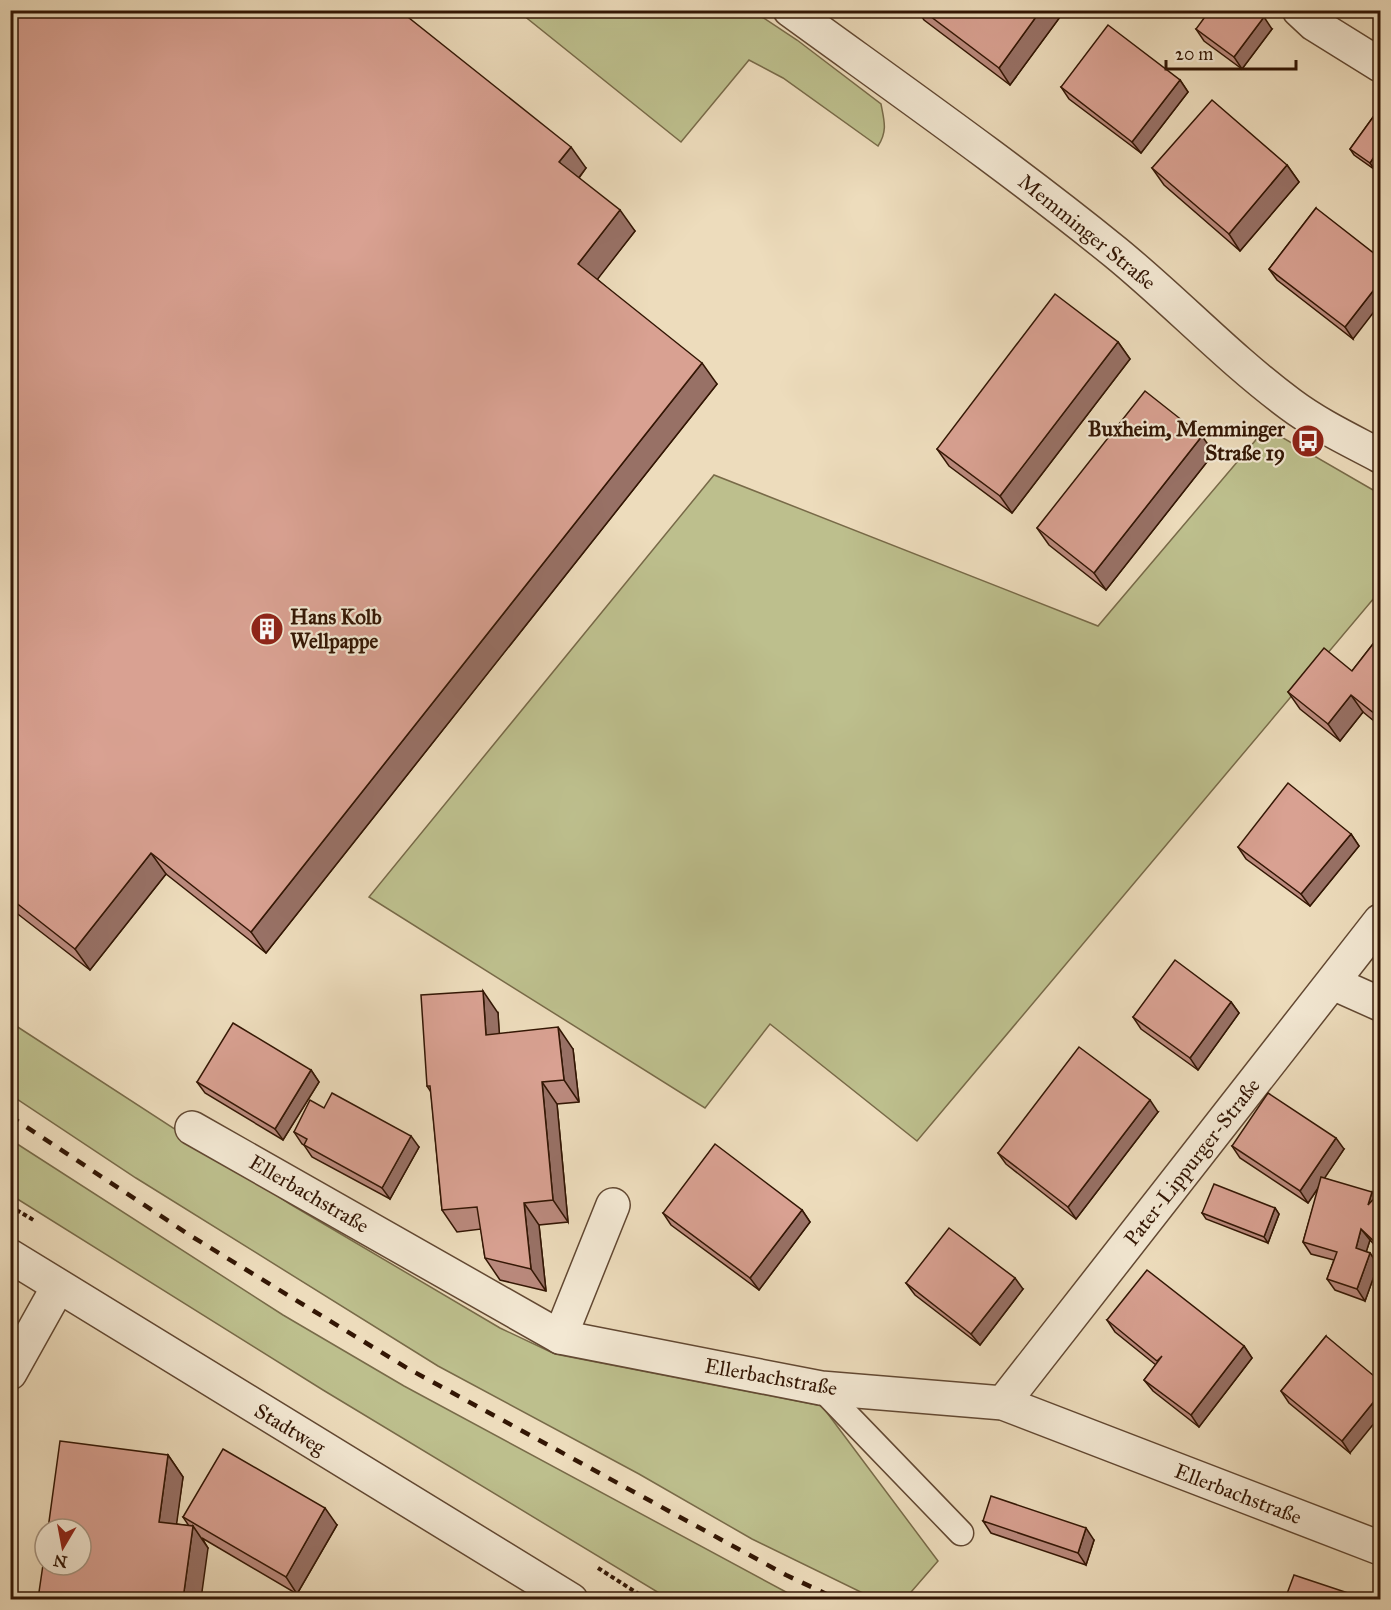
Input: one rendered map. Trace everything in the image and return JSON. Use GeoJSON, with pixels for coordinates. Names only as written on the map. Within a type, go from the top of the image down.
{"type":"FeatureCollection","features":[{"type":"Feature","properties":{"kind":"street","name":"Memminger Straße"},"geometry":{"type":"LineString","coordinates":[[790,10],[1065,212],[1132,266],[1289,404],[1319,424],[1380,456]]}},
{"type":"Feature","properties":{"kind":"street"},"geometry":{"type":"LineString","coordinates":[[1299,10],[1314,24],[1380,65]]}},
{"type":"Feature","properties":{"kind":"street","name":"Pater-Lippurger-Straße"},"geometry":{"type":"LineString","coordinates":[[1003,1403],[1380,921]]}},
{"type":"Feature","properties":{"kind":"street"},"geometry":{"type":"LineString","coordinates":[[1333,982],[1380,1004]]}},
{"type":"Feature","properties":{"kind":"street","name":"Ellerbachstraße"},"geometry":{"type":"LineString","coordinates":[[192,1128],[560,1337],[821,1388],[1003,1403],[1380,1548]]}},
{"type":"Feature","properties":{"kind":"street"},"geometry":{"type":"LineString","coordinates":[[560,1337],[614,1204]]}},
{"type":"Feature","properties":{"kind":"street","name":"Stadtweg"},"geometry":{"type":"LineString","coordinates":[[10,1256],[571,1599]]}},
{"type":"Feature","properties":{"kind":"street"},"geometry":{"type":"LineString","coordinates":[[10,1373],[58,1287]]}},
{"type":"Feature","properties":{"kind":"lane"},"geometry":{"type":"LineString","coordinates":[[821,1388],[961,1533]]}},
{"type":"Feature","properties":{"kind":"green space"},"geometry":{"type":"Polygon","coordinates":[[[518,11],[753,11],[797,40],[881,104],[884,125],[881,141],[878,146],[783,78],[749,60],[681,142],[518,11]]]}},
{"type":"Feature","properties":{"kind":"green space"},"geometry":{"type":"Polygon","coordinates":[[[1266,428],[1380,494],[1380,591],[917,1141],[770,1024],[705,1108],[369,897],[714,475],[1098,626],[1266,428]]]}},
{"type":"Feature","properties":{"kind":"green space"},"geometry":{"type":"Polygon","coordinates":[[[10,1022],[290,1204],[500,1328],[555,1354],[822,1406],[938,1561],[905,1599],[875,1599],[752,1539],[639,1474],[438,1366],[136,1178],[11,1095],[10,1022]]]}},
{"type":"Feature","properties":{"kind":"green space"},"geometry":{"type":"Polygon","coordinates":[[[11,1140],[283,1315],[404,1386],[799,1599],[669,1599],[323,1390],[11,1195],[11,1140]]]}},
{"type":"Feature","properties":{"kind":"building","name":"Hans Kolb Wellpappe"},"geometry":{"type":"Polygon","coordinates":[[[10,10],[399,10],[571,147],[559,162],[620,210],[578,264],[702,363],[251,932],[151,853],[75,949],[10,898],[10,10]]]}},
{"type":"Feature","properties":{"kind":"building"},"geometry":{"type":"Polygon","coordinates":[[[922,10],[1041,10],[999,68],[922,10]]]}},
{"type":"Feature","properties":{"kind":"building"},"geometry":{"type":"Polygon","coordinates":[[[1210,10],[1255,10],[1264,17],[1234,57],[1196,29],[1210,10]]]}},
{"type":"Feature","properties":{"kind":"building"},"geometry":{"type":"Polygon","coordinates":[[[1108,25],[1180,80],[1132,142],[1061,87],[1108,25]]]}},
{"type":"Feature","properties":{"kind":"building"},"geometry":{"type":"Polygon","coordinates":[[[1212,100],[1287,165],[1229,234],[1152,168],[1212,100]]]}},
{"type":"Feature","properties":{"kind":"building"},"geometry":{"type":"Polygon","coordinates":[[[1376,113],[1380,116],[1380,148],[1370,163],[1350,149],[1376,113]]]}},
{"type":"Feature","properties":{"kind":"building"},"geometry":{"type":"Polygon","coordinates":[[[1316,208],[1380,258],[1380,282],[1345,327],[1269,269],[1316,208]]]}},
{"type":"Feature","properties":{"kind":"building"},"geometry":{"type":"Polygon","coordinates":[[[1055,294],[1118,342],[1000,496],[937,449],[1055,294]]]}},
{"type":"Feature","properties":{"kind":"building"},"geometry":{"type":"Polygon","coordinates":[[[1145,391],[1202,436],[1094,573],[1037,528],[1145,391]]]}},
{"type":"Feature","properties":{"kind":"building"},"geometry":{"type":"Polygon","coordinates":[[[1380,635],[1380,718],[1351,695],[1328,724],[1288,692],[1324,648],[1352,671],[1380,635]]]}},
{"type":"Feature","properties":{"kind":"building"},"geometry":{"type":"Polygon","coordinates":[[[1288,783],[1351,834],[1301,894],[1238,847],[1288,783]]]}},
{"type":"Feature","properties":{"kind":"building"},"geometry":{"type":"Polygon","coordinates":[[[1175,960],[1231,1002],[1190,1058],[1133,1017],[1175,960]]]}},
{"type":"Feature","properties":{"kind":"building"},"geometry":{"type":"Polygon","coordinates":[[[483,991],[486,1035],[558,1027],[564,1080],[542,1082],[553,1200],[524,1203],[531,1269],[485,1258],[477,1207],[442,1210],[430,1086],[427,1086],[421,995],[483,991]]]}},
{"type":"Feature","properties":{"kind":"building"},"geometry":{"type":"Polygon","coordinates":[[[233,1023],[311,1070],[275,1129],[197,1082],[233,1023]]]}},
{"type":"Feature","properties":{"kind":"building"},"geometry":{"type":"Polygon","coordinates":[[[1079,1047],[1150,1100],[1068,1207],[998,1153],[1079,1047]]]}},
{"type":"Feature","properties":{"kind":"building"},"geometry":{"type":"Polygon","coordinates":[[[332,1093],[411,1136],[382,1188],[304,1145],[307,1139],[294,1132],[310,1100],[324,1108],[332,1093]]]}},
{"type":"Feature","properties":{"kind":"building"},"geometry":{"type":"Polygon","coordinates":[[[1268,1093],[1336,1138],[1300,1191],[1232,1146],[1268,1093]]]}},
{"type":"Feature","properties":{"kind":"building"},"geometry":{"type":"Polygon","coordinates":[[[715,1144],[802,1210],[750,1278],[663,1213],[715,1144]]]}},
{"type":"Feature","properties":{"kind":"building"},"geometry":{"type":"Polygon","coordinates":[[[1321,1177],[1372,1192],[1368,1205],[1380,1192],[1380,1247],[1361,1229],[1356,1248],[1370,1253],[1357,1289],[1327,1279],[1337,1252],[1303,1242],[1321,1177]]]}},
{"type":"Feature","properties":{"kind":"building"},"geometry":{"type":"Polygon","coordinates":[[[1214,1184],[1275,1208],[1264,1237],[1202,1213],[1214,1184]]]}},
{"type":"Feature","properties":{"kind":"building"},"geometry":{"type":"Polygon","coordinates":[[[949,1228],[1015,1278],[971,1334],[906,1283],[949,1228]]]}},
{"type":"Feature","properties":{"kind":"building"},"geometry":{"type":"Polygon","coordinates":[[[1147,1270],[1244,1346],[1191,1415],[1144,1380],[1162,1356],[1157,1361],[1107,1320],[1147,1270]]]}},
{"type":"Feature","properties":{"kind":"building"},"geometry":{"type":"Polygon","coordinates":[[[1326,1336],[1380,1381],[1380,1394],[1342,1441],[1281,1391],[1326,1336]]]}},
{"type":"Feature","properties":{"kind":"building"},"geometry":{"type":"Polygon","coordinates":[[[60,1441],[168,1455],[159,1522],[193,1526],[183,1599],[38,1599],[41,1577],[93,1577],[93,1517],[50,1517],[60,1441]]]}},
{"type":"Feature","properties":{"kind":"building"},"geometry":{"type":"Polygon","coordinates":[[[223,1449],[325,1508],[286,1577],[183,1517],[223,1449]]]}},
{"type":"Feature","properties":{"kind":"building"},"geometry":{"type":"Polygon","coordinates":[[[991,1496],[1086,1528],[1078,1553],[983,1521],[991,1496]]]}},
{"type":"Feature","properties":{"kind":"building"},"geometry":{"type":"Polygon","coordinates":[[[1294,1575],[1366,1599],[1285,1599],[1294,1575]]]}},
{"type":"Feature","properties":{"kind":"railway"},"geometry":{"type":"LineString","coordinates":[[10,1116],[191,1236],[407,1368],[786,1575],[839,1600]]}},
{"type":"Feature","properties":{"kind":"place","name":"Buxheim, Memminger Straße 19"},"geometry":{"type":"Point","coordinates":[1308,441]}},
{"type":"Feature","properties":{"kind":"place","name":"Hans Kolb Wellpappe"},"geometry":{"type":"Point","coordinates":[267,629]}}]}
